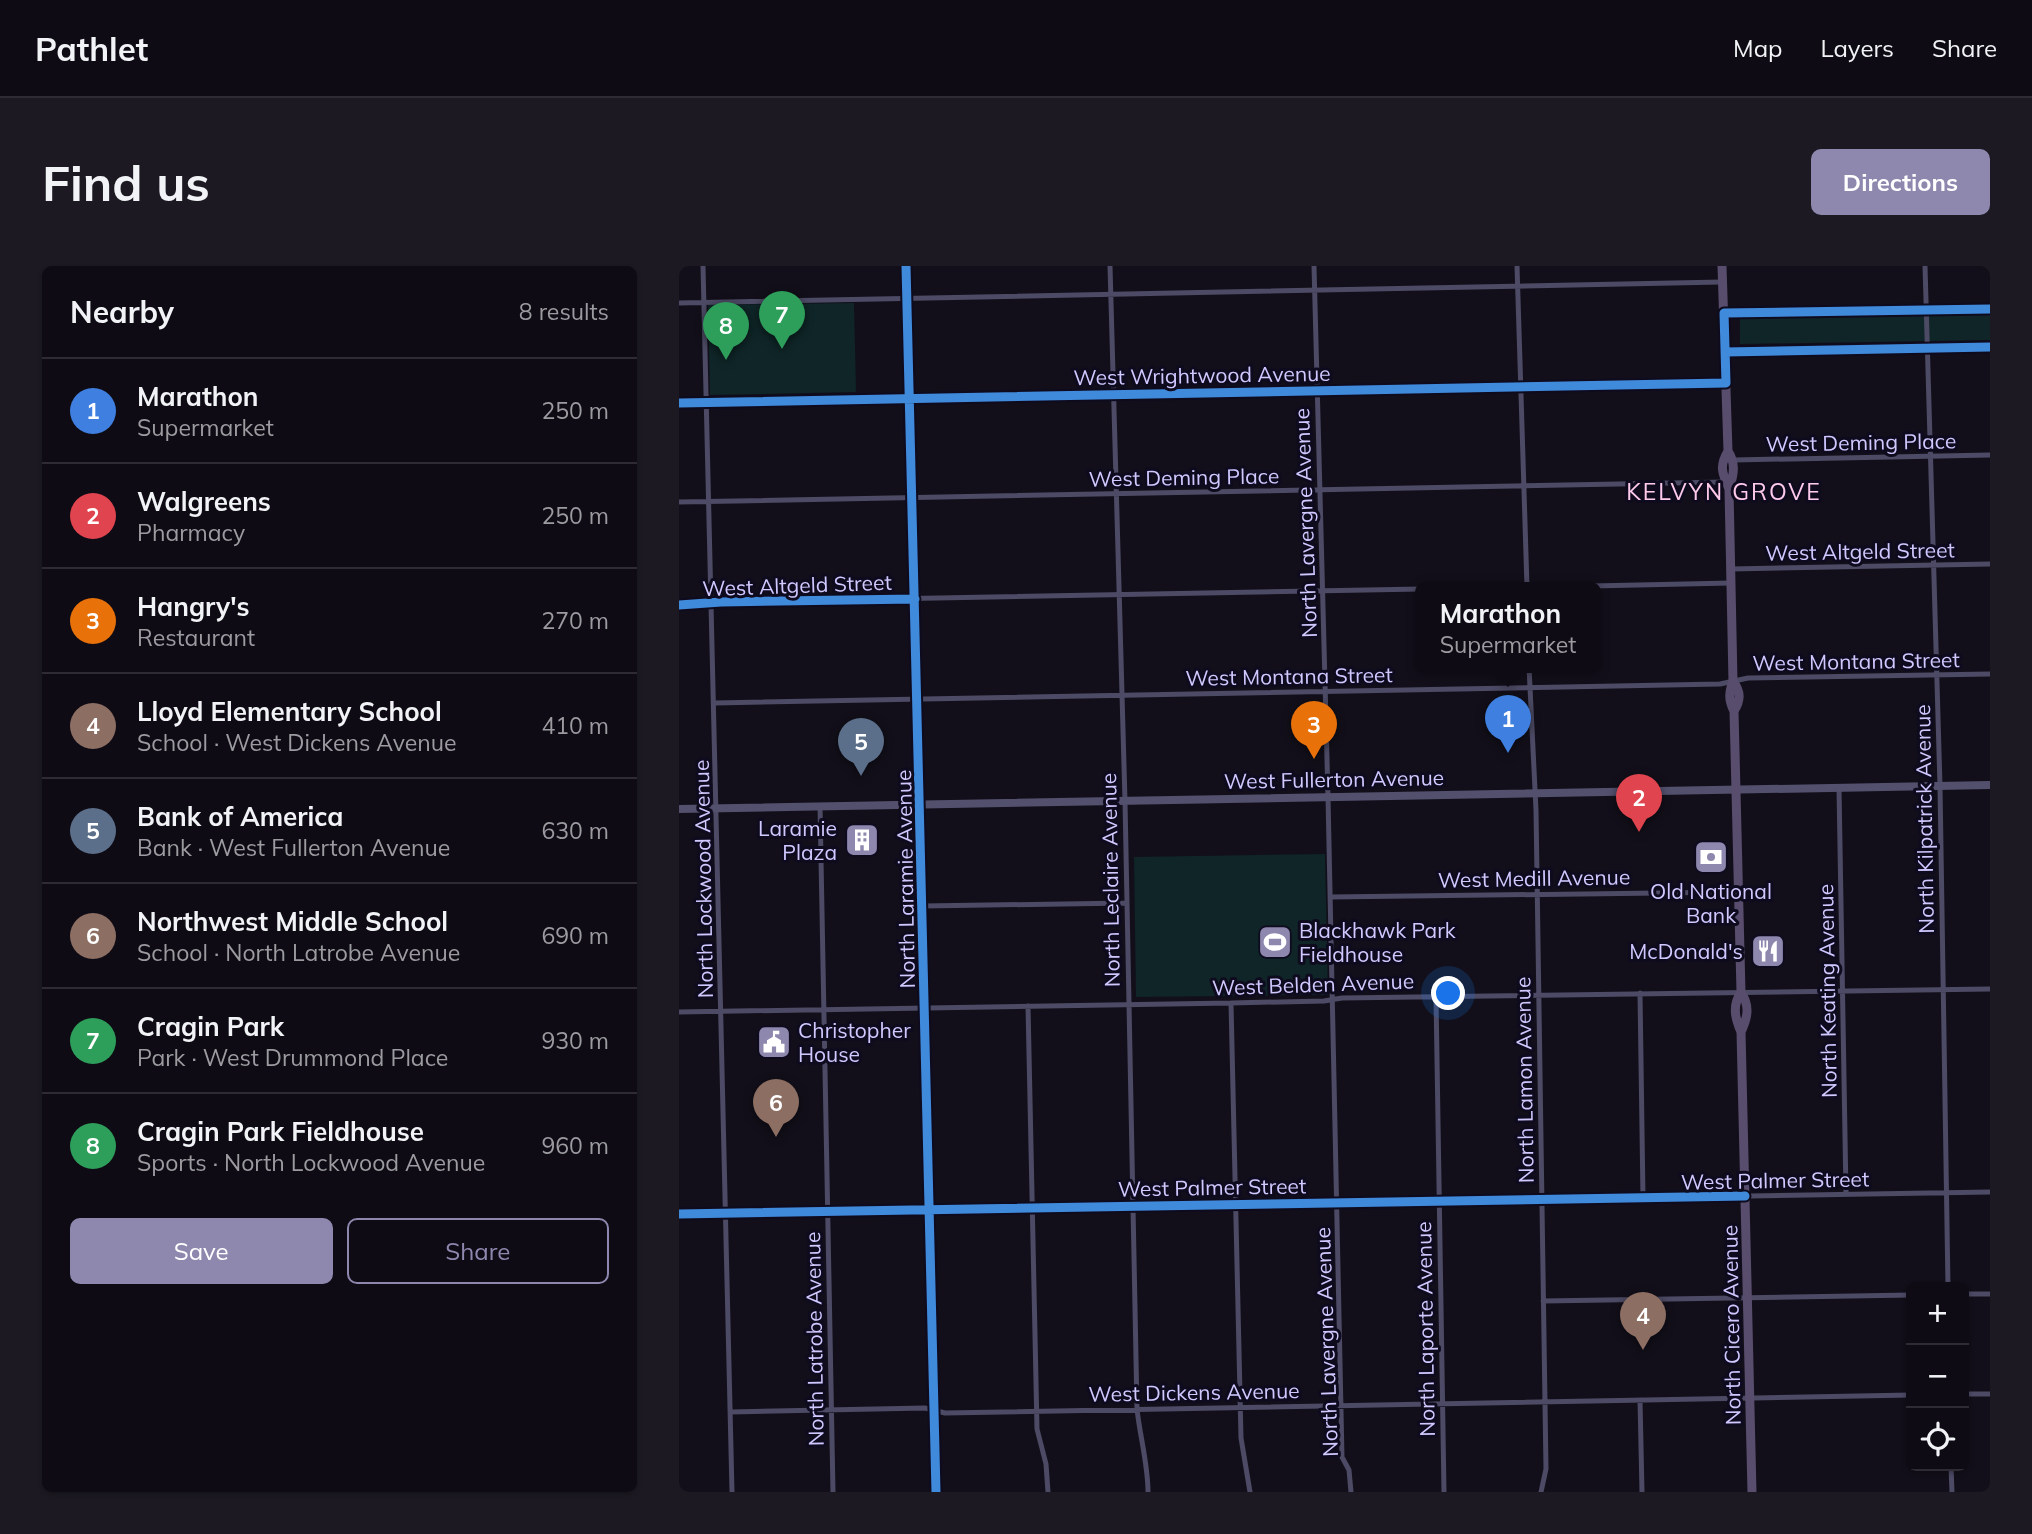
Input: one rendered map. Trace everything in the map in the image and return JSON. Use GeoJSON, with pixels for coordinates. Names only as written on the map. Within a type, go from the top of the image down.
{"type":"FeatureCollection","features":[{"type":"Feature","properties":{"kind":"main road","name":"North Laramie Avenue"},"geometry":{"type":"LineString","coordinates":[[906,266],[936,1492]]}},
{"type":"Feature","properties":{"kind":"main road","name":"North Cicero Avenue"},"geometry":{"type":"LineString","coordinates":[[1722,266],[1728,451],[1722,461],[1723,474],[1729,484]]}},
{"type":"Feature","properties":{"kind":"main road"},"geometry":{"type":"LineString","coordinates":[[1728,451],[1734,460]]}},
{"type":"Feature","properties":{"kind":"main road","name":"North Cicero Avenue"},"geometry":{"type":"LineString","coordinates":[[1734,460],[1729,484],[1733,681],[1739,689],[1740,703],[1734,711],[1741,992],[1747,1002],[1747,1019],[1741,1032],[1752,1492]]}},
{"type":"Feature","properties":{"kind":"main road","name":"West Fullerton Avenue"},"geometry":{"type":"LineString","coordinates":[[679,809],[1990,785]]}},
{"type":"Feature","properties":{"kind":"street","name":"North Lockwood Avenue"},"geometry":{"type":"LineString","coordinates":[[703,266],[732,1492]]}},
{"type":"Feature","properties":{"kind":"street","name":"North Leclaire Avenue"},"geometry":{"type":"LineString","coordinates":[[1110,266],[1125,801],[1137,1409],[1140,1439],[1148,1472],[1148,1492]]}},
{"type":"Feature","properties":{"kind":"street","name":"North Lavergne Avenue"},"geometry":{"type":"LineString","coordinates":[[1314,266],[1331,897],[1342,1457],[1349,1470],[1351,1492]]}},
{"type":"Feature","properties":{"kind":"street"},"geometry":{"type":"LineString","coordinates":[[1517,266],[1527,582]]}},
{"type":"Feature","properties":{"kind":"street","name":"North Kilpatrick Avenue"},"geometry":{"type":"LineString","coordinates":[[1925,266],[1940,786],[1948,1282]]}},
{"type":"Feature","properties":{"kind":"street"},"geometry":{"type":"LineString","coordinates":[[679,303],[1723,282]]}},
{"type":"Feature","properties":{"kind":"street"},"geometry":{"type":"LineString","coordinates":[[1724,313],[1990,309]]}},
{"type":"Feature","properties":{"kind":"street"},"geometry":{"type":"LineString","coordinates":[[1725,352],[1990,346]]}},
{"type":"Feature","properties":{"kind":"street","name":"West Wrightwood Avenue"},"geometry":{"type":"LineString","coordinates":[[679,403],[1726,383]]}},
{"type":"Feature","properties":{"kind":"street","name":"West Deming Place"},"geometry":{"type":"LineString","coordinates":[[1734,460],[1990,456]]}},
{"type":"Feature","properties":{"kind":"street","name":"West Deming Place"},"geometry":{"type":"LineString","coordinates":[[679,502],[1729,484]]}},
{"type":"Feature","properties":{"kind":"street","name":"West Altgeld Street"},"geometry":{"type":"LineString","coordinates":[[1731,569],[1990,564]]}},
{"type":"Feature","properties":{"kind":"street"},"geometry":{"type":"LineString","coordinates":[[1601,586],[1731,583]]}},
{"type":"Feature","properties":{"kind":"street","name":"West Altgeld Street"},"geometry":{"type":"LineString","coordinates":[[679,605],[1415,589]]}},
{"type":"Feature","properties":{"kind":"street","name":"North Lamon Avenue"},"geometry":{"type":"LineString","coordinates":[[1529,673],[1537,894],[1546,1469],[1541,1492]]}},
{"type":"Feature","properties":{"kind":"street","name":"West Montana Street"},"geometry":{"type":"LineString","coordinates":[[715,703],[1720,684],[1748,678],[1990,674]]}},
{"type":"Feature","properties":{"kind":"street","name":"North Keating Avenue"},"geometry":{"type":"LineString","coordinates":[[1839,788],[1846,1195]]}},
{"type":"Feature","properties":{"kind":"street","name":"North Latrobe Avenue"},"geometry":{"type":"LineString","coordinates":[[820,807],[833,1492]]}},
{"type":"Feature","properties":{"kind":"street","name":"West Medill Avenue"},"geometry":{"type":"LineString","coordinates":[[1331,897],[1738,892]]}},
{"type":"Feature","properties":{"kind":"street"},"geometry":{"type":"LineString","coordinates":[[923,906],[1127,903]]}},
{"type":"Feature","properties":{"kind":"street","name":"West Belden Avenue"},"geometry":{"type":"LineString","coordinates":[[679,1012],[1640,993],[1990,989]]}},
{"type":"Feature","properties":{"kind":"street"},"geometry":{"type":"LineString","coordinates":[[1640,993],[1643,1198]]}},
{"type":"Feature","properties":{"kind":"street","name":"North Laporte Avenue"},"geometry":{"type":"LineString","coordinates":[[1436,997],[1444,1492]]}},
{"type":"Feature","properties":{"kind":"street"},"geometry":{"type":"LineString","coordinates":[[1231,1003],[1241,1438],[1250,1492]]}},
{"type":"Feature","properties":{"kind":"street"},"geometry":{"type":"LineString","coordinates":[[1028,1006],[1036,1411],[1038,1441],[1047,1473],[1048,1492]]}},
{"type":"Feature","properties":{"kind":"street","name":"West Palmer Street"},"geometry":{"type":"LineString","coordinates":[[679,1214],[1990,1192]]}},
{"type":"Feature","properties":{"kind":"street"},"geometry":{"type":"LineString","coordinates":[[1969,1294],[1990,1294]]}},
{"type":"Feature","properties":{"kind":"street"},"geometry":{"type":"LineString","coordinates":[[1543,1301],[1906,1295]]}},
{"type":"Feature","properties":{"kind":"street"},"geometry":{"type":"LineString","coordinates":[[1969,1394],[1990,1394]]}},
{"type":"Feature","properties":{"kind":"street","name":"West Dickens Avenue"},"geometry":{"type":"LineString","coordinates":[[731,1412],[925,1408],[944,1413],[1906,1395]]}},
{"type":"Feature","properties":{"kind":"street"},"geometry":{"type":"LineString","coordinates":[[1640,1400],[1642,1492]]}},
{"type":"Feature","properties":{"kind":"street"},"geometry":{"type":"LineString","coordinates":[[1951,1471],[1951,1492]]}},
{"type":"Feature","properties":{"kind":"green space"},"geometry":{"type":"Polygon","coordinates":[[[854,303],[856,392],[710,395],[708,305],[854,303]]]}},
{"type":"Feature","properties":{"kind":"green space"},"geometry":{"type":"Polygon","coordinates":[[[1990,313],[1990,340],[1740,344],[1740,317],[1990,313]]]}},
{"type":"Feature","properties":{"kind":"green space"},"geometry":{"type":"Polygon","coordinates":[[[1325,854],[1328,995],[1136,997],[1134,857],[1325,854]]]}},
{"type":"Feature","properties":{"kind":"cycle path"},"geometry":{"type":"LineString","coordinates":[[906,266],[936,1492]]}},
{"type":"Feature","properties":{"kind":"cycle path"},"geometry":{"type":"LineString","coordinates":[[679,403],[1726,383],[1724,313],[1990,309]]}},
{"type":"Feature","properties":{"kind":"cycle path"},"geometry":{"type":"LineString","coordinates":[[1725,352],[1990,347]]}},
{"type":"Feature","properties":{"kind":"cycle path"},"geometry":{"type":"LineString","coordinates":[[679,605],[915,599]]}},
{"type":"Feature","properties":{"kind":"cycle path"},"geometry":{"type":"LineString","coordinates":[[679,1214],[1745,1196]]}},
{"type":"Feature","properties":{"kind":"place","name":"Cragin Park"},"geometry":{"type":"Point","coordinates":[782,349]}},
{"type":"Feature","properties":{"kind":"place","name":"Cragin Park Fieldhouse"},"geometry":{"type":"Point","coordinates":[726,360]}},
{"type":"Feature","properties":{"kind":"place","name":"Marathon"},"geometry":{"type":"Point","coordinates":[1508,753]}},
{"type":"Feature","properties":{"kind":"place","name":"Hangry's"},"geometry":{"type":"Point","coordinates":[1314,759]}},
{"type":"Feature","properties":{"kind":"place","name":"Bank of America"},"geometry":{"type":"Point","coordinates":[861,776]}},
{"type":"Feature","properties":{"kind":"place","name":"Walgreens"},"geometry":{"type":"Point","coordinates":[1639,832]}},
{"type":"Feature","properties":{"kind":"place","name":"Laramie Plaza"},"geometry":{"type":"Point","coordinates":[862,840]}},
{"type":"Feature","properties":{"kind":"place","name":"Old National Bank"},"geometry":{"type":"Point","coordinates":[1711,857]}},
{"type":"Feature","properties":{"kind":"place","name":"Blackhawk Park Fieldhouse"},"geometry":{"type":"Point","coordinates":[1275,942]}},
{"type":"Feature","properties":{"kind":"place","name":"McDonald's"},"geometry":{"type":"Point","coordinates":[1768,951]}},
{"type":"Feature","properties":{"kind":"place","name":"Christopher House"},"geometry":{"type":"Point","coordinates":[774,1042]}},
{"type":"Feature","properties":{"kind":"place","name":"Northwest Middle School"},"geometry":{"type":"Point","coordinates":[776,1137]}},
{"type":"Feature","properties":{"kind":"place","name":"Lloyd Elementary School"},"geometry":{"type":"Point","coordinates":[1643,1350]}},
{"type":"Feature","properties":{"kind":"district","name":"KELVYN GROVE"},"geometry":{"type":"Point","coordinates":[1724,491]}}]}
